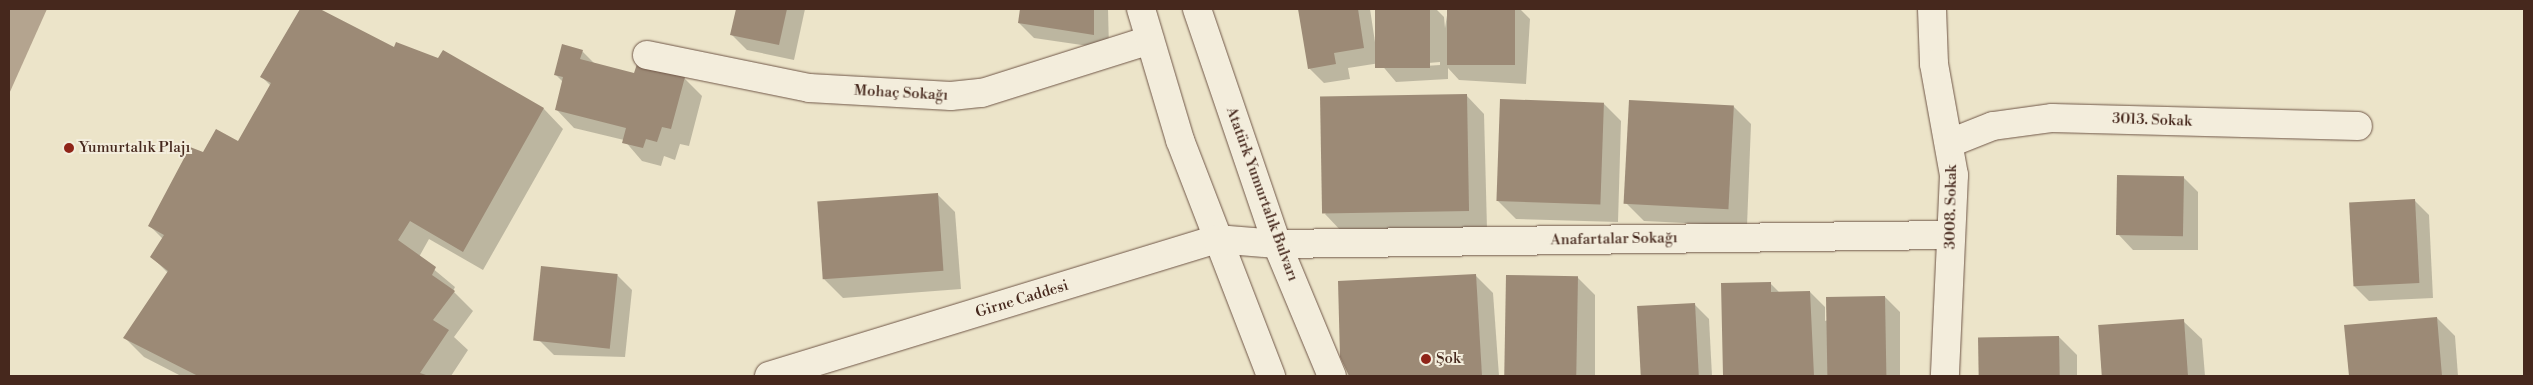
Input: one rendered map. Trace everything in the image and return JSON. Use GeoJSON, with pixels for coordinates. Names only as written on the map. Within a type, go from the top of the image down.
{"type":"FeatureCollection","features":[{"type":"Feature","properties":{"kind":"street"},"geometry":{"type":"LineString","coordinates":[[1164,9],[1145,26],[1216,239],[1271,376]]}},
{"type":"Feature","properties":{"kind":"street","name":"Atatürk Yumurtalık Bulvarı"},"geometry":{"type":"LineString","coordinates":[[1198,9],[1277,244],[1332,376]]}},
{"type":"Feature","properties":{"kind":"street","name":"3008. Sokak"},"geometry":{"type":"LineString","coordinates":[[1932,9],[1934,64],[1950,144],[1954,175],[1945,376]]}},
{"type":"Feature","properties":{"kind":"street","name":"Mohaç Sokağı"},"geometry":{"type":"LineString","coordinates":[[648,55],[809,88],[951,96],[982,93],[1145,26]]}},
{"type":"Feature","properties":{"kind":"street","name":"3013. Sokak"},"geometry":{"type":"LineString","coordinates":[[1950,144],[1993,126],[2052,118],[2358,126]]}},
{"type":"Feature","properties":{"kind":"street","name":"Anafartalar Sokağı"},"geometry":{"type":"LineString","coordinates":[[1277,244],[1951,235]]}},
{"type":"Feature","properties":{"kind":"street","name":"Girne Caddesi"},"geometry":{"type":"LineString","coordinates":[[769,376],[1216,239],[1277,244]]}},
{"type":"Feature","properties":{"kind":"shaded area"},"geometry":{"type":"Polygon","coordinates":[[[9,9],[47,9],[9,94],[9,9]]]}},
{"type":"Feature","properties":{"kind":"building"},"geometry":{"type":"Polygon","coordinates":[[[300,9],[320,9],[394,47],[396,42],[438,58],[443,50],[544,108],[463,252],[410,221],[398,240],[436,267],[432,275],[455,291],[433,320],[449,330],[420,373],[429,376],[198,376],[123,338],[168,271],[150,257],[164,235],[148,226],[190,147],[203,152],[216,129],[238,141],[271,83],[260,77],[300,9]]]}},
{"type":"Feature","properties":{"kind":"building"},"geometry":{"type":"Polygon","coordinates":[[[736,9],[787,9],[779,45],[730,35],[736,9]]]}},
{"type":"Feature","properties":{"kind":"building"},"geometry":{"type":"Polygon","coordinates":[[[1020,9],[1094,9],[1094,35],[1018,23],[1020,9]]]}},
{"type":"Feature","properties":{"kind":"building"},"geometry":{"type":"Polygon","coordinates":[[[1298,9],[1358,9],[1364,48],[1334,53],[1336,64],[1308,69],[1298,9]]]}},
{"type":"Feature","properties":{"kind":"building"},"geometry":{"type":"Polygon","coordinates":[[[1375,9],[1430,9],[1430,68],[1375,68],[1375,9]]]}},
{"type":"Feature","properties":{"kind":"building"},"geometry":{"type":"Polygon","coordinates":[[[1447,9],[1515,9],[1515,65],[1447,65],[1447,9]]]}},
{"type":"Feature","properties":{"kind":"building"},"geometry":{"type":"Polygon","coordinates":[[[562,44],[583,50],[580,59],[634,73],[637,64],[685,77],[671,129],[662,127],[657,142],[646,139],[643,148],[622,143],[626,128],[555,110],[563,77],[554,75],[562,44]]]}},
{"type":"Feature","properties":{"kind":"building"},"geometry":{"type":"Polygon","coordinates":[[[1467,94],[1469,211],[1322,214],[1320,97],[1467,94]]]}},
{"type":"Feature","properties":{"kind":"building"},"geometry":{"type":"Polygon","coordinates":[[[1500,99],[1604,103],[1600,205],[1496,201],[1500,99]]]}},
{"type":"Feature","properties":{"kind":"building"},"geometry":{"type":"Polygon","coordinates":[[[1629,100],[1734,105],[1728,209],[1624,204],[1629,100]]]}},
{"type":"Feature","properties":{"kind":"building"},"geometry":{"type":"Polygon","coordinates":[[[2117,175],[2184,176],[2183,236],[2116,235],[2117,175]]]}},
{"type":"Feature","properties":{"kind":"building"},"geometry":{"type":"Polygon","coordinates":[[[938,193],[943,271],[823,279],[817,201],[938,193]]]}},
{"type":"Feature","properties":{"kind":"building"},"geometry":{"type":"Polygon","coordinates":[[[2415,199],[2419,283],[2353,286],[2349,202],[2415,199]]]}},
{"type":"Feature","properties":{"kind":"building"},"geometry":{"type":"Polygon","coordinates":[[[541,266],[618,274],[610,349],[533,341],[541,266]]]}},
{"type":"Feature","properties":{"kind":"building"},"geometry":{"type":"Polygon","coordinates":[[[1476,274],[1482,376],[1349,376],[1340,357],[1338,281],[1476,274]]]}},
{"type":"Feature","properties":{"kind":"building"},"geometry":{"type":"Polygon","coordinates":[[[1506,275],[1578,276],[1576,376],[1504,376],[1506,275]]]}},
{"type":"Feature","properties":{"kind":"building"},"geometry":{"type":"Polygon","coordinates":[[[1771,282],[1771,292],[1810,291],[1814,376],[1723,376],[1721,283],[1771,282]]]}},
{"type":"Feature","properties":{"kind":"building"},"geometry":{"type":"Polygon","coordinates":[[[1885,296],[1886,376],[1827,376],[1826,297],[1885,296]]]}},
{"type":"Feature","properties":{"kind":"building"},"geometry":{"type":"Polygon","coordinates":[[[1695,303],[1699,376],[1641,376],[1637,306],[1695,303]]]}},
{"type":"Feature","properties":{"kind":"building"},"geometry":{"type":"Polygon","coordinates":[[[2437,317],[2442,376],[2349,376],[2344,325],[2437,317]]]}},
{"type":"Feature","properties":{"kind":"building"},"geometry":{"type":"Polygon","coordinates":[[[2184,319],[2188,376],[2102,376],[2098,325],[2184,319]]]}},
{"type":"Feature","properties":{"kind":"building"},"geometry":{"type":"Polygon","coordinates":[[[2059,336],[2060,376],[1979,376],[1978,337],[2059,336]]]}},
{"type":"Feature","properties":{"kind":"place","name":"Yumurtalık Plajı"},"geometry":{"type":"Point","coordinates":[69,148]}},
{"type":"Feature","properties":{"kind":"place","name":"Şok"},"geometry":{"type":"Point","coordinates":[1426,359]}}]}
